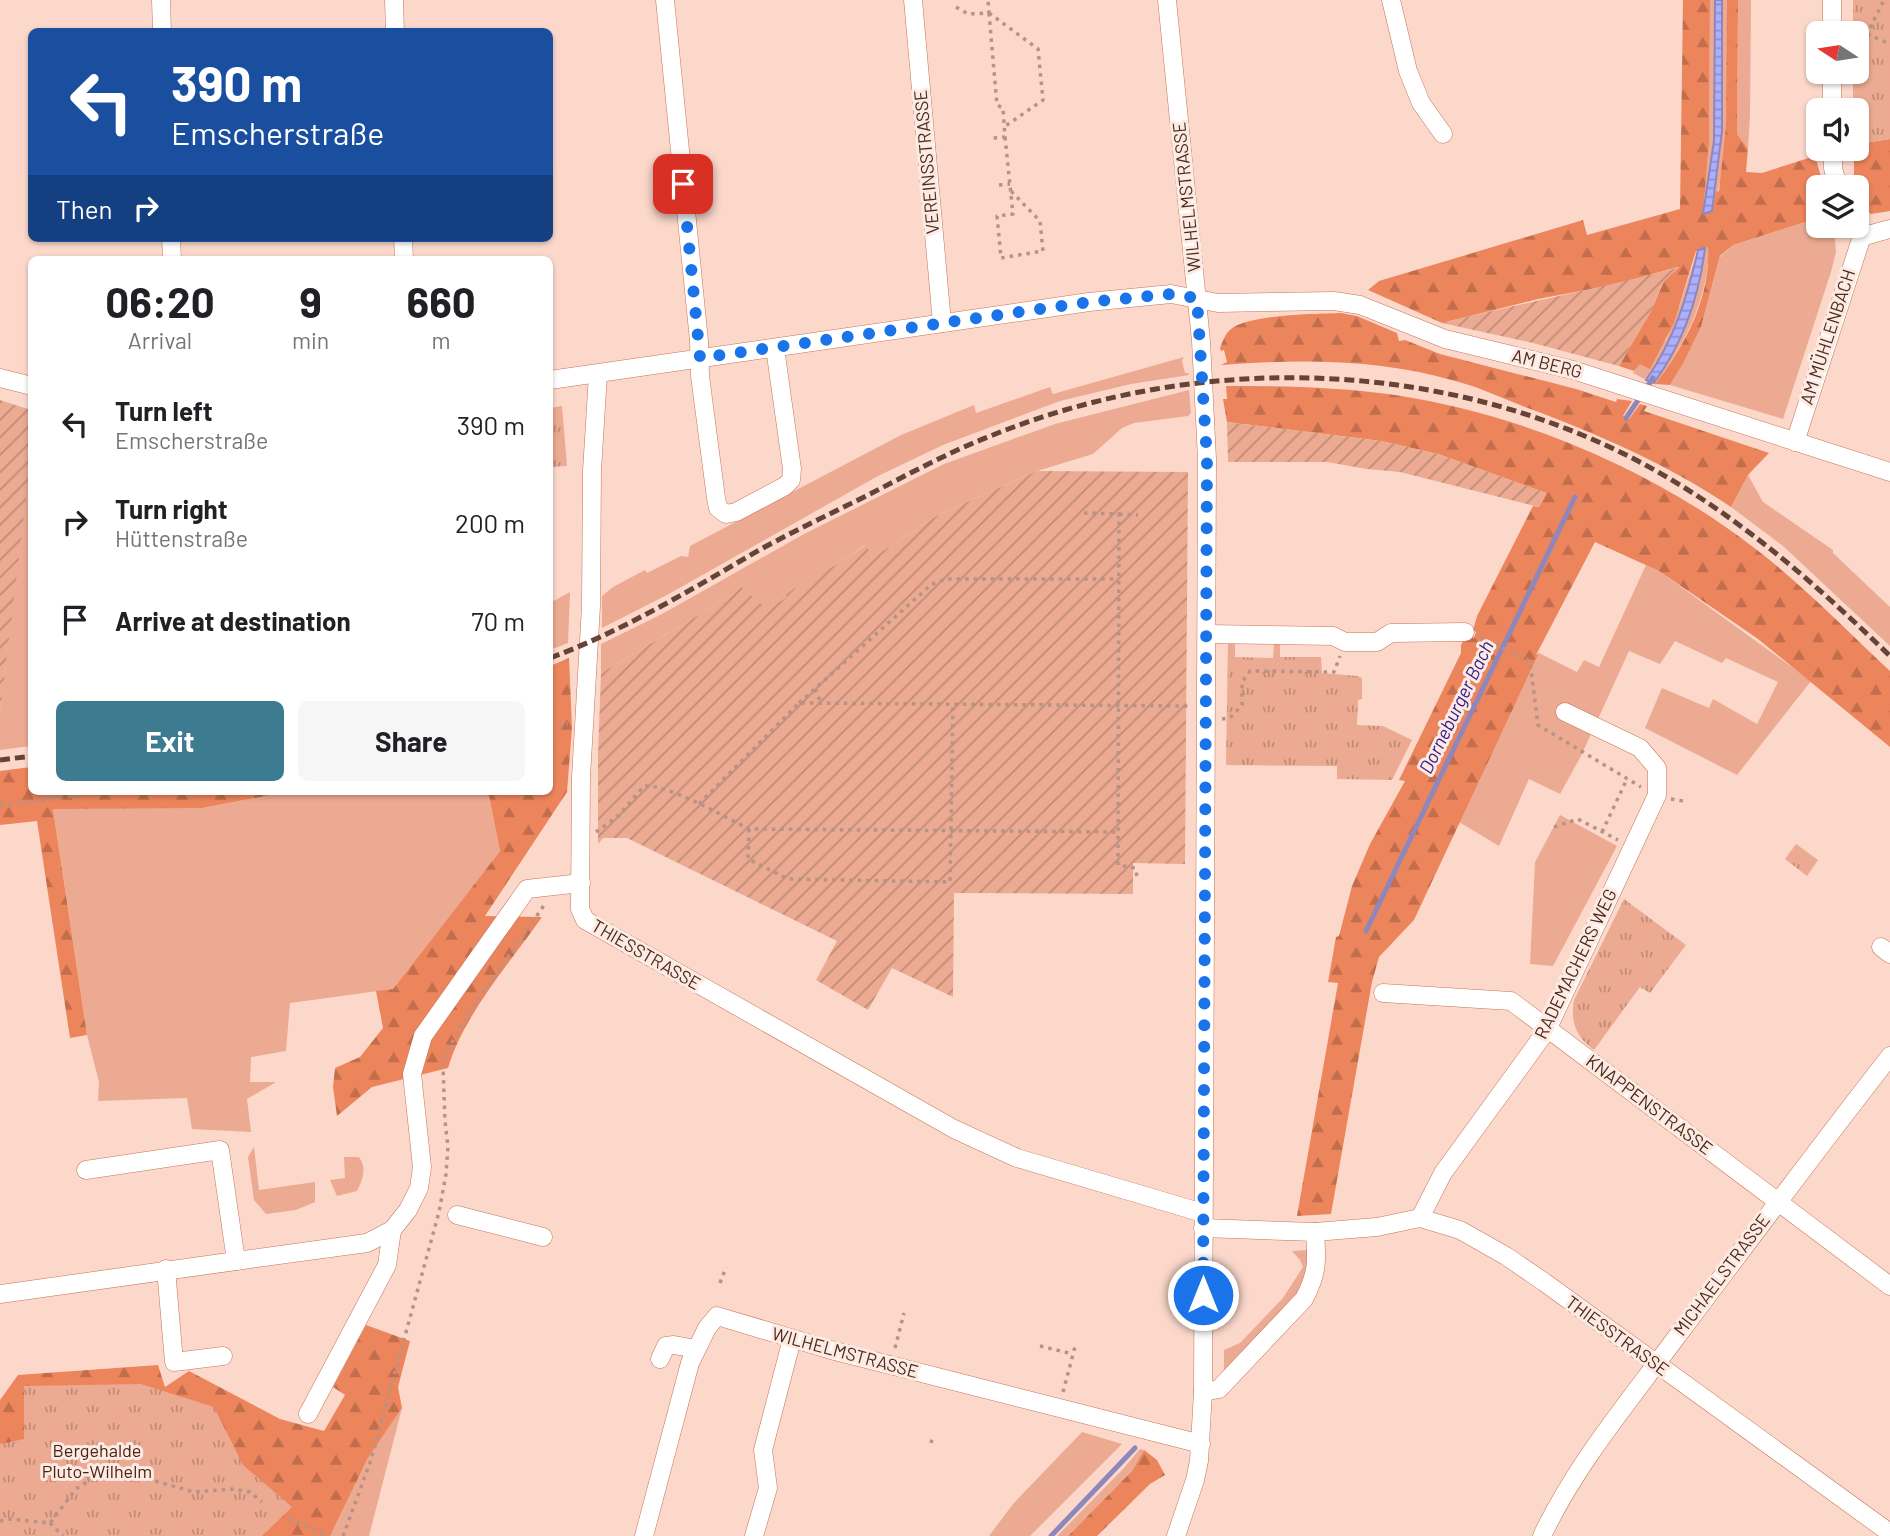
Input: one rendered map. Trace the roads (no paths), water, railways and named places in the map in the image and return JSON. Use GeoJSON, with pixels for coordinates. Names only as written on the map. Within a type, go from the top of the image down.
{"type":"FeatureCollection","features":[{"type":"Feature","properties":{"kind":"street"},"geometry":{"type":"LineString","coordinates":[[160,0],[162,28]]}},
{"type":"Feature","properties":{"kind":"street"},"geometry":{"type":"LineString","coordinates":[[394,0],[395,28]]}},
{"type":"Feature","properties":{"kind":"street"},"geometry":{"type":"LineString","coordinates":[[666,0],[700,376],[716,498],[722,512],[731,514],[785,486],[791,480],[792,469],[775,348]]}},
{"type":"Feature","properties":{"kind":"street","name":"VEREINSSTRASSE"},"geometry":{"type":"LineString","coordinates":[[913,0],[942,323]]}},
{"type":"Feature","properties":{"kind":"street","name":"WILHELMSTRASSE"},"geometry":{"type":"LineString","coordinates":[[1167,0],[1197,298],[1207,459],[1203,1392],[1201,1444],[1195,1480],[1176,1536]]}},
{"type":"Feature","properties":{"kind":"street"},"geometry":{"type":"LineString","coordinates":[[1391,0],[1408,71],[1421,103],[1443,134]]}},
{"type":"Feature","properties":{"kind":"street"},"geometry":{"type":"LineString","coordinates":[[1832,0],[1832,21]]}},
{"type":"Feature","properties":{"kind":"street","name":"AM MÜHLENBACH"},"geometry":{"type":"LineString","coordinates":[[1869,235],[1890,229]]}},
{"type":"Feature","properties":{"kind":"street","name":"AM MÜHLENBACH"},"geometry":{"type":"LineString","coordinates":[[1795,442],[1855,238]]}},
{"type":"Feature","properties":{"kind":"street","name":"AM BERG"},"geometry":{"type":"LineString","coordinates":[[553,380],[1148,296],[1171,294],[1218,303],[1334,301],[1360,305],[1445,339],[1573,370],[1632,388],[1890,472]]}},
{"type":"Feature","properties":{"kind":"street","name":"THIESSTRASSE"},"geometry":{"type":"LineString","coordinates":[[598,374],[592,471],[591,606],[583,723],[580,909],[585,920],[954,1129],[1017,1158],[1203,1220],[1315,1232],[1377,1227],[1420,1218],[1460,1230],[1506,1256],[1890,1533]]}},
{"type":"Feature","properties":{"kind":"street"},"geometry":{"type":"LineString","coordinates":[[0,378],[28,385]]}},
{"type":"Feature","properties":{"kind":"street"},"geometry":{"type":"LineString","coordinates":[[1206,634],[1333,636],[1345,642],[1377,642],[1391,633],[1470,633]]}},
{"type":"Feature","properties":{"kind":"street","name":"RADEMACHERS WEG"},"geometry":{"type":"LineString","coordinates":[[1420,1218],[1443,1173],[1547,1030],[1657,795],[1657,768],[1640,748],[1565,712]]}},
{"type":"Feature","properties":{"kind":"street"},"geometry":{"type":"LineString","coordinates":[[0,1294],[367,1242],[392,1230],[408,1210],[419,1188],[422,1167],[412,1074],[423,1036],[527,889],[581,883]]}},
{"type":"Feature","properties":{"kind":"street","name":"KNAPPENSTRASSE"},"geometry":{"type":"LineString","coordinates":[[1383,993],[1511,1001],[1890,1286]]}},
{"type":"Feature","properties":{"kind":"street","name":"MICHAELSTRASSE"},"geometry":{"type":"LineString","coordinates":[[1542,1536],[1570,1483],[1656,1365],[1777,1201],[1889,1060]]}},
{"type":"Feature","properties":{"kind":"street"},"geometry":{"type":"LineString","coordinates":[[86,1170],[220,1150],[236,1261]]}},
{"type":"Feature","properties":{"kind":"street"},"geometry":{"type":"LineString","coordinates":[[457,1215],[543,1237]]}},
{"type":"Feature","properties":{"kind":"street"},"geometry":{"type":"LineString","coordinates":[[308,1414],[387,1265],[392,1230]]}},
{"type":"Feature","properties":{"kind":"street"},"geometry":{"type":"LineString","coordinates":[[1203,1392],[1219,1389],[1304,1299],[1317,1266],[1315,1232]]}},
{"type":"Feature","properties":{"kind":"street"},"geometry":{"type":"LineString","coordinates":[[166,1269],[174,1362],[222,1356]]}},
{"type":"Feature","properties":{"kind":"street","name":"WILHELMSTRASSE"},"geometry":{"type":"LineString","coordinates":[[644,1536],[696,1349],[717,1316],[792,1339],[1201,1444]]}},
{"type":"Feature","properties":{"kind":"street"},"geometry":{"type":"LineString","coordinates":[[754,1536],[768,1488],[763,1450],[792,1339]]}},
{"type":"Feature","properties":{"kind":"street"},"geometry":{"type":"LineString","coordinates":[[660,1359],[666,1346],[696,1349]]}},
{"type":"Feature","properties":{"kind":"water"},"geometry":{"type":"Polygon","coordinates":[[[1715,0],[1722,0],[1722,131],[1712,211],[1703,214],[1714,141],[1715,0]]]}},
{"type":"Feature","properties":{"kind":"water"},"geometry":{"type":"Polygon","coordinates":[[[1705,248],[1699,284],[1681,336],[1654,383],[1646,380],[1664,350],[1678,318],[1698,250],[1705,248]]]}},
{"type":"Feature","properties":{"kind":"waterway","name":"Dorneburger Bach"},"geometry":{"type":"LineString","coordinates":[[1626,418],[1653,378]]}},
{"type":"Feature","properties":{"kind":"waterway","name":"Dorneburger Bach"},"geometry":{"type":"LineString","coordinates":[[1366,931],[1575,497]]}},
{"type":"Feature","properties":{"kind":"waterway","name":"Dorneburger Bach"},"geometry":{"type":"LineString","coordinates":[[1051,1536],[1135,1448]]}},
{"type":"Feature","properties":{"kind":"railway"},"geometry":{"type":"LineString","coordinates":[[553,657],[632,622],[787,535],[942,457],[988,437],[1067,409],[1149,390],[1232,380],[1316,378],[1399,385],[1481,401],[1561,427],[1638,461],[1707,502],[1739,525],[1832,601],[1890,656]]}},
{"type":"Feature","properties":{"kind":"railway"},"geometry":{"type":"LineString","coordinates":[[0,760],[28,756]]}},
{"type":"Feature","properties":{"kind":"park label","name":"Bergehalde Pluto-Wilhelm"},"geometry":{"type":"Point","coordinates":[97,1461]}}]}
